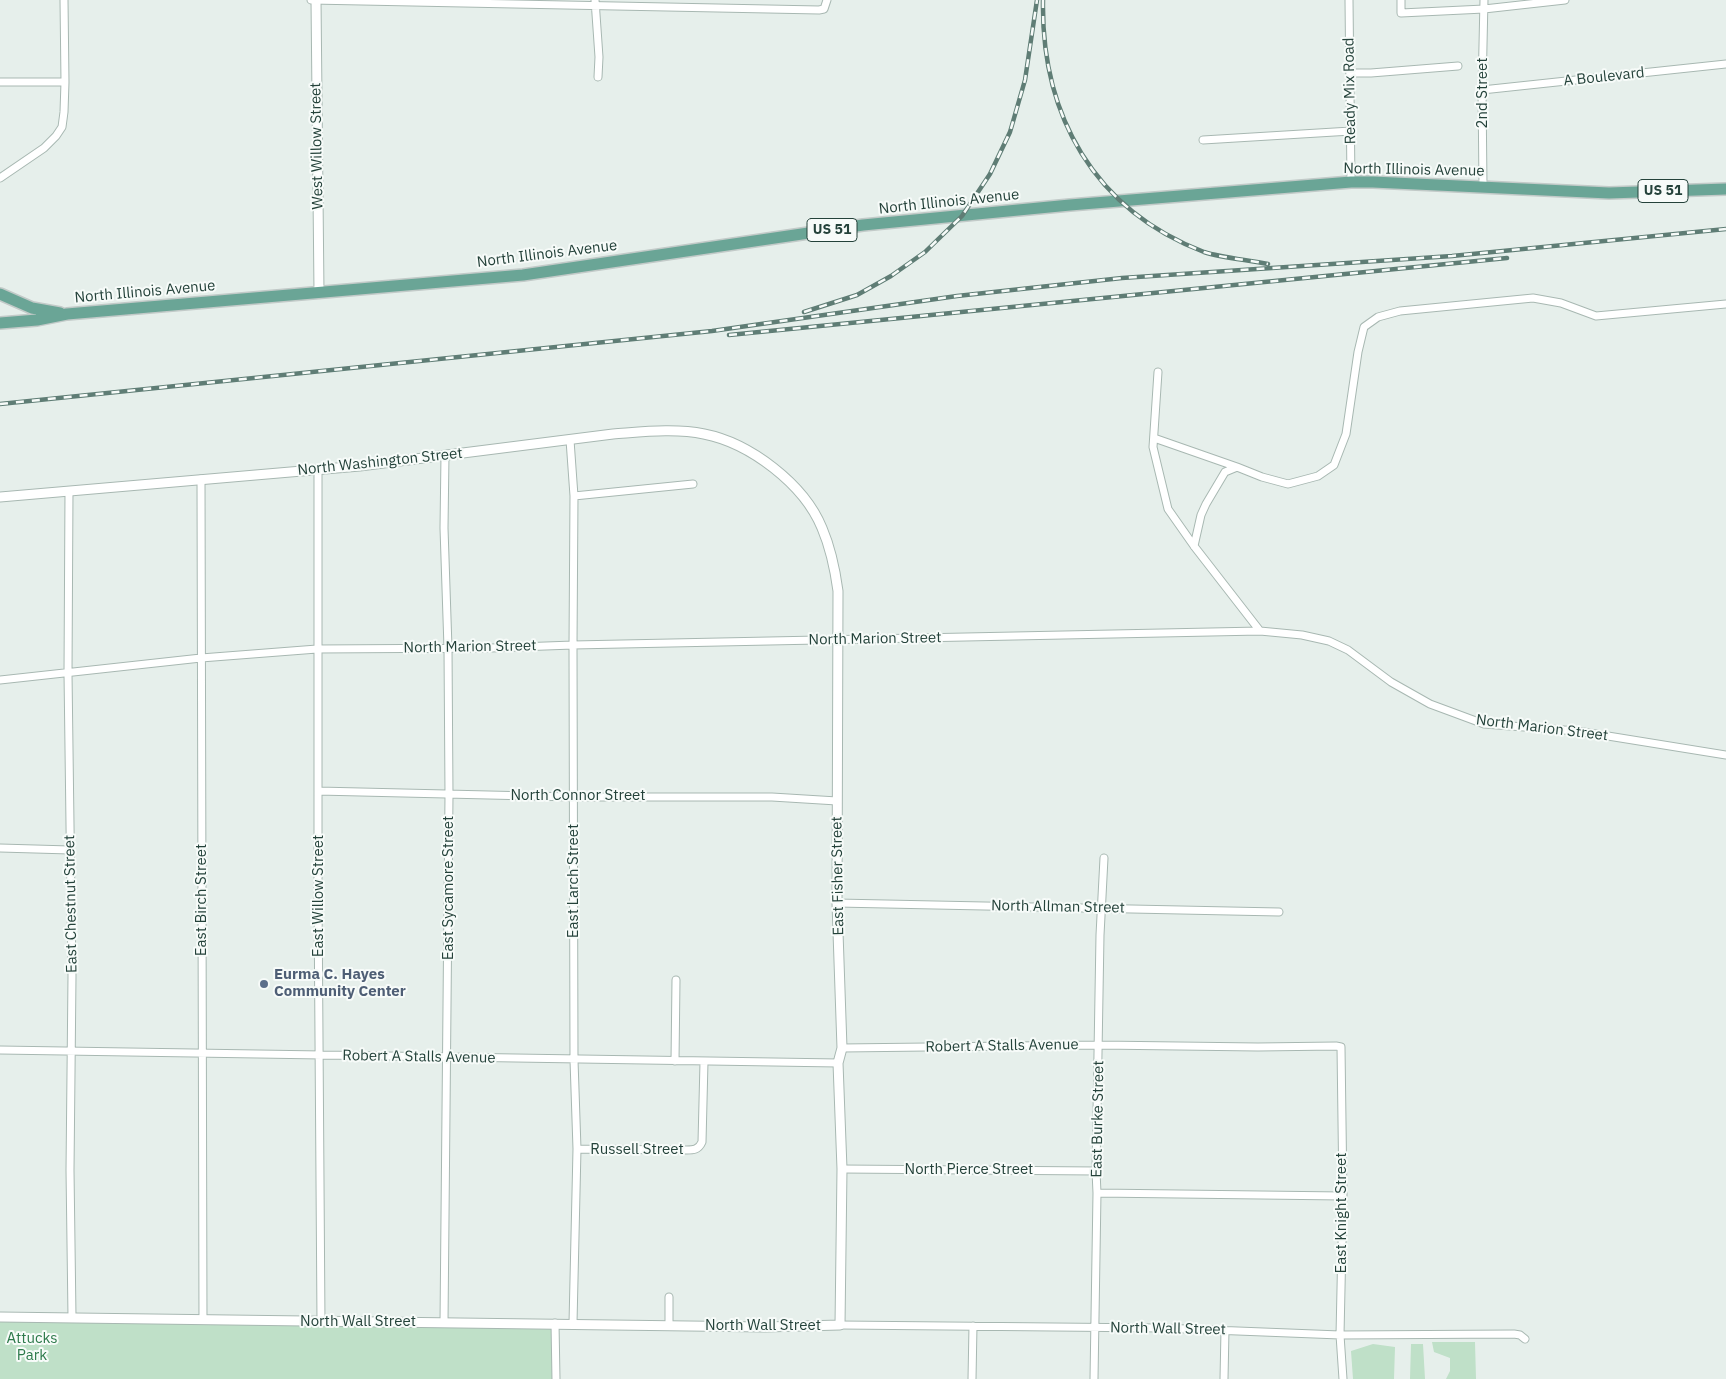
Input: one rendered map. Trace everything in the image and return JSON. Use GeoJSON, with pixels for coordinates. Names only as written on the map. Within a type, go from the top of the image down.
{"type":"FeatureCollection","features":[{"type":"Feature","properties":{"kind":"main road","name":"North Illinois Avenue"},"geometry":{"type":"LineString","coordinates":[[0,323],[38,320],[67,314],[523,275],[863,226],[1080,204],[1351,182],[1609,192],[1726,188]]}},
{"type":"Feature","properties":{"kind":"main road","name":"US 51"},"geometry":{"type":"LineString","coordinates":[[0,294],[32,308],[67,314]]}},
{"type":"Feature","properties":{"kind":"street"},"geometry":{"type":"LineString","coordinates":[[0,178],[44,148],[62,127],[65,82],[64,0]]}},
{"type":"Feature","properties":{"kind":"street"},"geometry":{"type":"LineString","coordinates":[[311,0],[595,3],[824,9],[826,0]]}},
{"type":"Feature","properties":{"kind":"street","name":"West Willow Street"},"geometry":{"type":"LineString","coordinates":[[316,0],[319,292]]}},
{"type":"Feature","properties":{"kind":"street","name":"Ready Mix Road"},"geometry":{"type":"LineString","coordinates":[[1349,0],[1351,182]]}},
{"type":"Feature","properties":{"kind":"street"},"geometry":{"type":"LineString","coordinates":[[1401,0],[1401,13],[1484,9],[1565,0]]}},
{"type":"Feature","properties":{"kind":"street","name":"2nd Street"},"geometry":{"type":"LineString","coordinates":[[1483,186],[1482,90],[1484,0]]}},
{"type":"Feature","properties":{"kind":"street"},"geometry":{"type":"LineString","coordinates":[[595,3],[599,57],[598,77]]}},
{"type":"Feature","properties":{"kind":"street","name":"A Boulevard"},"geometry":{"type":"LineString","coordinates":[[1482,90],[1726,64]]}},
{"type":"Feature","properties":{"kind":"street"},"geometry":{"type":"LineString","coordinates":[[1350,73],[1458,66]]}},
{"type":"Feature","properties":{"kind":"street"},"geometry":{"type":"LineString","coordinates":[[0,82],[65,82]]}},
{"type":"Feature","properties":{"kind":"street"},"geometry":{"type":"LineString","coordinates":[[1203,140],[1351,130]]}},
{"type":"Feature","properties":{"kind":"street"},"geometry":{"type":"LineString","coordinates":[[1154,438],[1262,477],[1288,484],[1318,476],[1334,465],[1346,434],[1358,352],[1364,327],[1378,317],[1400,311],[1533,298],[1561,303],[1596,316],[1726,304]]}},
{"type":"Feature","properties":{"kind":"street"},"geometry":{"type":"LineString","coordinates":[[1158,372],[1153,447],[1168,509],[1194,546],[1260,630]]}},
{"type":"Feature","properties":{"kind":"street","name":"North Washington Street"},"geometry":{"type":"LineString","coordinates":[[0,497],[318,470],[612,434],[654,431],[703,434],[736,445],[756,456]]}},
{"type":"Feature","properties":{"kind":"street","name":"East Larch Street"},"geometry":{"type":"LineString","coordinates":[[570,440],[574,496],[574,1060],[577,1149],[573,1323]]}},
{"type":"Feature","properties":{"kind":"street","name":"East Sycamore Street"},"geometry":{"type":"LineString","coordinates":[[444,1322],[449,794],[448,648],[444,528],[446,455]]}},
{"type":"Feature","properties":{"kind":"street","name":"East Fisher Street"},"geometry":{"type":"LineString","coordinates":[[756,456],[786,478],[808,503],[822,526],[833,557],[838,591],[837,903],[842,1048],[838,1063],[842,1169],[840,1325]]}},
{"type":"Feature","properties":{"kind":"street"},"geometry":{"type":"LineString","coordinates":[[1194,546],[1201,515],[1206,504],[1225,472],[1237,467]]}},
{"type":"Feature","properties":{"kind":"street","name":"East Willow Street"},"geometry":{"type":"LineString","coordinates":[[318,470],[321,1322]]}},
{"type":"Feature","properties":{"kind":"street","name":"East Birch Street"},"geometry":{"type":"LineString","coordinates":[[201,479],[203,1320]]}},
{"type":"Feature","properties":{"kind":"street"},"geometry":{"type":"LineString","coordinates":[[574,496],[693,484]]}},
{"type":"Feature","properties":{"kind":"street","name":"East Chestnut Street"},"geometry":{"type":"LineString","coordinates":[[69,491],[68,673],[72,1052],[70,1170],[72,1317]]}},
{"type":"Feature","properties":{"kind":"street","name":"North Marion Street"},"geometry":{"type":"LineString","coordinates":[[0,680],[201,658],[318,649],[448,648],[1260,630],[1302,635],[1329,641],[1348,650],[1392,682],[1430,704],[1484,724],[1577,731],[1726,755]]}},
{"type":"Feature","properties":{"kind":"street","name":"North Connor Street"},"geometry":{"type":"LineString","coordinates":[[318,791],[574,796],[766,797],[837,801]]}},
{"type":"Feature","properties":{"kind":"street"},"geometry":{"type":"LineString","coordinates":[[0,848],[70,850]]}},
{"type":"Feature","properties":{"kind":"street","name":"East Burke Street"},"geometry":{"type":"LineString","coordinates":[[1094,1379],[1098,1193],[1096,1171],[1104,858]]}},
{"type":"Feature","properties":{"kind":"street","name":"North Allman Street"},"geometry":{"type":"LineString","coordinates":[[837,903],[1279,912]]}},
{"type":"Feature","properties":{"kind":"street"},"geometry":{"type":"LineString","coordinates":[[675,1061],[676,980]]}},
{"type":"Feature","properties":{"kind":"street","name":"Robert A Stalls Avenue"},"geometry":{"type":"LineString","coordinates":[[842,1048],[1099,1045],[1341,1047]]}},
{"type":"Feature","properties":{"kind":"street","name":"East Knight Street"},"geometry":{"type":"LineString","coordinates":[[1341,1047],[1343,1196],[1340,1335],[1343,1379]]}},
{"type":"Feature","properties":{"kind":"street","name":"Robert A Stalls Avenue"},"geometry":{"type":"LineString","coordinates":[[0,1050],[838,1063]]}},
{"type":"Feature","properties":{"kind":"street","name":"Russell Street"},"geometry":{"type":"LineString","coordinates":[[577,1149],[696,1150],[702,1142],[704,1062]]}},
{"type":"Feature","properties":{"kind":"street","name":"North Pierce Street"},"geometry":{"type":"LineString","coordinates":[[842,1169],[1096,1171]]}},
{"type":"Feature","properties":{"kind":"street"},"geometry":{"type":"LineString","coordinates":[[1098,1193],[1343,1196]]}},
{"type":"Feature","properties":{"kind":"street"},"geometry":{"type":"LineString","coordinates":[[669,1297],[669,1325]]}},
{"type":"Feature","properties":{"kind":"street","name":"North Wall Street"},"geometry":{"type":"LineString","coordinates":[[0,1316],[765,1327],[840,1325],[973,1326],[1225,1330],[1340,1335],[1514,1334],[1525,1338]]}},
{"type":"Feature","properties":{"kind":"street"},"geometry":{"type":"LineString","coordinates":[[555,1323],[556,1379]]}},
{"type":"Feature","properties":{"kind":"street"},"geometry":{"type":"LineString","coordinates":[[972,1379],[973,1326]]}},
{"type":"Feature","properties":{"kind":"street"},"geometry":{"type":"LineString","coordinates":[[1224,1379],[1225,1330]]}},
{"type":"Feature","properties":{"kind":"green space","name":"Attucks Park"},"geometry":{"type":"Polygon","coordinates":[[[0,1315],[555,1323],[556,1379],[0,1379],[0,1315]]]}},
{"type":"Feature","properties":{"kind":"green space"},"geometry":{"type":"Polygon","coordinates":[[[1432,1342],[1475,1342],[1476,1379],[1446,1379],[1450,1371],[1450,1358],[1434,1352],[1432,1342]]]}},
{"type":"Feature","properties":{"kind":"green space"},"geometry":{"type":"Polygon","coordinates":[[[1373,1344],[1395,1347],[1394,1379],[1353,1379],[1351,1351],[1373,1344]]]}},
{"type":"Feature","properties":{"kind":"green space"},"geometry":{"type":"Polygon","coordinates":[[[1411,1344],[1423,1344],[1425,1379],[1410,1379],[1411,1344]]]}},
{"type":"Feature","properties":{"kind":"railway"},"geometry":{"type":"LineString","coordinates":[[804,312],[857,295],[891,276],[925,252],[962,216],[990,174],[1010,132],[1025,80],[1037,0]]}},
{"type":"Feature","properties":{"kind":"railway"},"geometry":{"type":"LineString","coordinates":[[1043,0],[1045,42],[1052,82],[1064,119],[1082,153],[1104,184],[1132,211],[1165,234],[1204,252],[1268,264]]}},
{"type":"Feature","properties":{"kind":"railway"},"geometry":{"type":"LineString","coordinates":[[0,404],[712,331],[957,296],[1122,278],[1452,256],[1726,229]]}},
{"type":"Feature","properties":{"kind":"railway"},"geometry":{"type":"LineString","coordinates":[[729,335],[1507,258]]}},
{"type":"Feature","properties":{"kind":"place","name":"Eurma C. Hayes Community Center"},"geometry":{"type":"Point","coordinates":[264,984]}}]}
